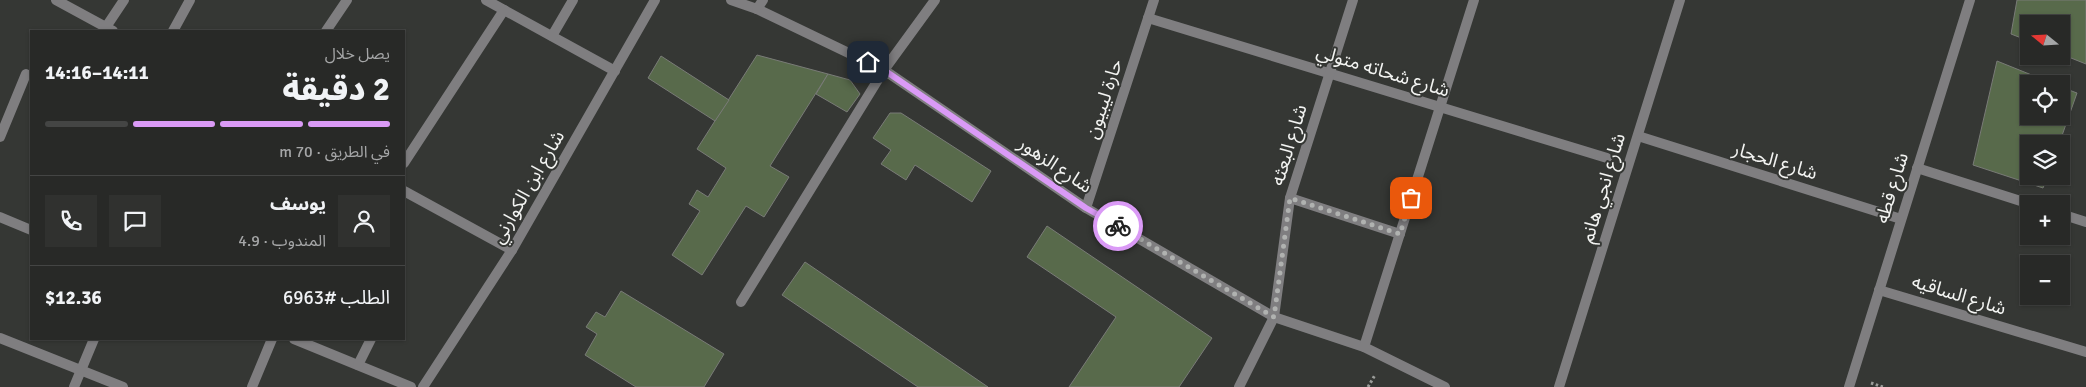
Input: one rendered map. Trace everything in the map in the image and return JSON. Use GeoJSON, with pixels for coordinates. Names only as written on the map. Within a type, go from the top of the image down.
{"type":"FeatureCollection","features":[{"type":"Feature","properties":{"kind":"street"},"geometry":{"type":"LineString","coordinates":[[56,0],[110,29],[124,0]]}},
{"type":"Feature","properties":{"kind":"street"},"geometry":{"type":"LineString","coordinates":[[174,30],[190,0]]}},
{"type":"Feature","properties":{"kind":"street"},"geometry":{"type":"LineString","coordinates":[[327,30],[347,0]]}},
{"type":"Feature","properties":{"kind":"street"},"geometry":{"type":"LineString","coordinates":[[486,0],[615,71]]}},
{"type":"Feature","properties":{"kind":"street"},"geometry":{"type":"LineString","coordinates":[[552,36],[573,0]]}},
{"type":"Feature","properties":{"kind":"street","name":"شارع ابن الكوارني"},"geometry":{"type":"LineString","coordinates":[[423,387],[512,250],[655,0]]}},
{"type":"Feature","properties":{"kind":"street","name":"شارع الزهور"},"geometry":{"type":"LineString","coordinates":[[731,0],[757,9],[884,70],[1086,208],[1274,317],[1364,347],[1445,387]]}},
{"type":"Feature","properties":{"kind":"street"},"geometry":{"type":"LineString","coordinates":[[757,9],[763,0]]}},
{"type":"Feature","properties":{"kind":"street"},"geometry":{"type":"LineString","coordinates":[[741,302],[884,70],[935,0]]}},
{"type":"Feature","properties":{"kind":"street","name":"حارة ليبيون"},"geometry":{"type":"LineString","coordinates":[[1086,208],[1154,0]]}},
{"type":"Feature","properties":{"kind":"street","name":"شارع البعثه"},"geometry":{"type":"LineString","coordinates":[[1239,387],[1274,317],[1290,198],[1353,0]]}},
{"type":"Feature","properties":{"kind":"street"},"geometry":{"type":"LineString","coordinates":[[1364,347],[1474,0]]}},
{"type":"Feature","properties":{"kind":"street","name":"شارع انجي هانم"},"geometry":{"type":"LineString","coordinates":[[1559,387],[1680,0]]}},
{"type":"Feature","properties":{"kind":"street","name":"شارع قطه"},"geometry":{"type":"LineString","coordinates":[[1849,387],[1970,0]]}},
{"type":"Feature","properties":{"kind":"street"},"geometry":{"type":"LineString","coordinates":[[405,161],[504,10]]}},
{"type":"Feature","properties":{"kind":"street","name":"شارع شحاته متولي"},"geometry":{"type":"LineString","coordinates":[[1148,18],[1606,158]]}},
{"type":"Feature","properties":{"kind":"street"},"geometry":{"type":"LineString","coordinates":[[0,138],[26,74]]}},
{"type":"Feature","properties":{"kind":"street","name":"شارع الحجار"},"geometry":{"type":"LineString","coordinates":[[1638,136],[1901,219]]}},
{"type":"Feature","properties":{"kind":"street"},"geometry":{"type":"LineString","coordinates":[[1917,168],[2020,201]]}},
{"type":"Feature","properties":{"kind":"street"},"geometry":{"type":"LineString","coordinates":[[405,192],[512,250]]}},
{"type":"Feature","properties":{"kind":"street"},"geometry":{"type":"LineString","coordinates":[[1290,198],[1400,234]]}},
{"type":"Feature","properties":{"kind":"street"},"geometry":{"type":"LineString","coordinates":[[0,217],[30,230]]}},
{"type":"Feature","properties":{"kind":"street"},"geometry":{"type":"LineString","coordinates":[[2070,217],[2086,222]]}},
{"type":"Feature","properties":{"kind":"street","name":"شارع الساقيه"},"geometry":{"type":"LineString","coordinates":[[1879,290],[2086,352]]}},
{"type":"Feature","properties":{"kind":"street"},"geometry":{"type":"LineString","coordinates":[[0,338],[124,387]]}},
{"type":"Feature","properties":{"kind":"street"},"geometry":{"type":"LineString","coordinates":[[74,387],[94,340]]}},
{"type":"Feature","properties":{"kind":"street"},"geometry":{"type":"LineString","coordinates":[[252,387],[272,340]]}},
{"type":"Feature","properties":{"kind":"street"},"geometry":{"type":"LineString","coordinates":[[296,340],[411,387]]}},
{"type":"Feature","properties":{"kind":"street"},"geometry":{"type":"LineString","coordinates":[[358,365],[370,340]]}},
{"type":"Feature","properties":{"kind":"building"},"geometry":{"type":"Polygon","coordinates":[[[2017,0],[2086,0],[2086,64],[2070,58],[2070,15],[2020,15],[2020,38],[2011,34],[2017,0]]]}},
{"type":"Feature","properties":{"kind":"building"},"geometry":{"type":"Polygon","coordinates":[[[757,55],[828,74],[770,166],[789,177],[764,217],[746,206],[702,275],[672,255],[700,211],[689,204],[697,190],[708,197],[726,168],[697,149],[757,55]]]}},
{"type":"Feature","properties":{"kind":"building"},"geometry":{"type":"Polygon","coordinates":[[[661,56],[729,100],[715,121],[648,78],[661,56]]]}},
{"type":"Feature","properties":{"kind":"building"},"geometry":{"type":"Polygon","coordinates":[[[1997,61],[2032,75],[2020,75],[2020,125],[2066,125],[2062,135],[2020,135],[2020,180],[1973,165],[1997,61]]]}},
{"type":"Feature","properties":{"kind":"building"},"geometry":{"type":"Polygon","coordinates":[[[828,74],[850,80],[860,94],[847,112],[816,94],[828,74]]]}},
{"type":"Feature","properties":{"kind":"building"},"geometry":{"type":"Polygon","coordinates":[[[2070,90],[2077,93],[2070,113],[2070,90]]]}},
{"type":"Feature","properties":{"kind":"building"},"geometry":{"type":"Polygon","coordinates":[[[890,113],[901,113],[991,171],[972,202],[915,165],[906,180],[881,164],[891,150],[873,138],[890,113]]]}},
{"type":"Feature","properties":{"kind":"building"},"geometry":{"type":"Polygon","coordinates":[[[1047,226],[1212,338],[1179,387],[1069,387],[1116,317],[1027,257],[1047,226]]]}},
{"type":"Feature","properties":{"kind":"building"},"geometry":{"type":"Polygon","coordinates":[[[805,262],[988,387],[918,387],[782,295],[805,262]]]}},
{"type":"Feature","properties":{"kind":"building"},"geometry":{"type":"Polygon","coordinates":[[[621,291],[724,354],[704,387],[636,387],[585,355],[597,334],[586,327],[596,312],[605,317],[621,291]]]}},
{"type":"Feature","properties":{"kind":"way so far"},"geometry":{"type":"LineString","coordinates":[[1118,226],[1274,317],[1290,198],[1400,234],[1411,198]]}},
{"type":"Feature","properties":{"kind":"route"},"geometry":{"type":"LineString","coordinates":[[868,62],[884,70],[1086,208],[1118,226]]}}]}
